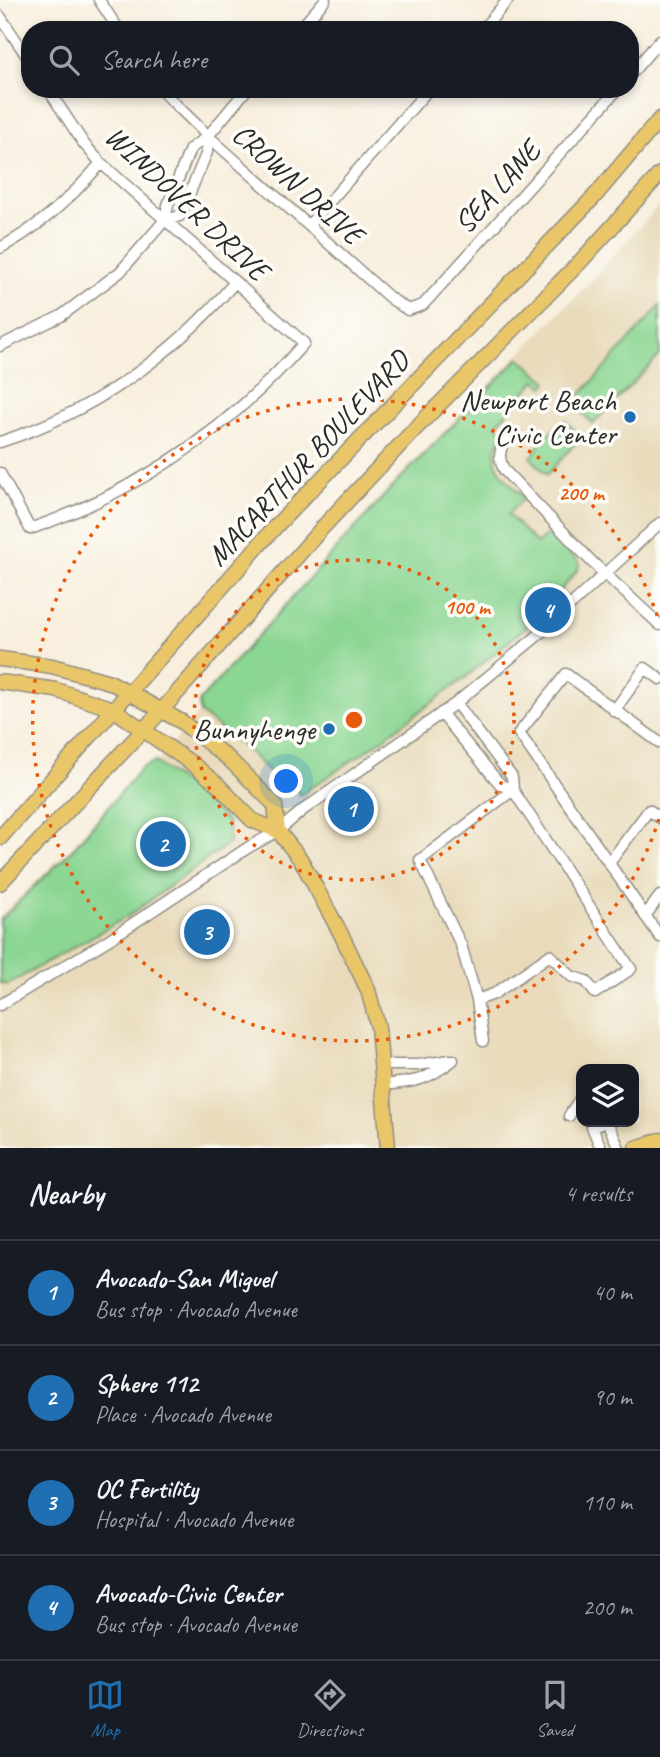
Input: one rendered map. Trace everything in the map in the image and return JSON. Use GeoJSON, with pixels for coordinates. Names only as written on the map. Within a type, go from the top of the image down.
{"type":"FeatureCollection","features":[{"type":"Feature","properties":{"kind":"main road","name":"MACARTHUR BOULEVARD"},"geometry":{"type":"LineString","coordinates":[[0,838],[276,526],[593,198],[660,119]]}},
{"type":"Feature","properties":{"kind":"main road","name":"MACARTHUR BOULEVARD"},"geometry":{"type":"LineString","coordinates":[[0,883],[162,710],[332,517],[580,261],[660,174]]}},
{"type":"Feature","properties":{"kind":"main road"},"geometry":{"type":"LineString","coordinates":[[0,659],[52,666],[110,682],[130,692],[186,724],[230,760],[275,806],[278,831],[305,868],[363,977],[378,1027],[388,1148]]}},
{"type":"Feature","properties":{"kind":"main road"},"geometry":{"type":"LineString","coordinates":[[0,682],[55,690],[113,709],[217,784],[252,820],[278,831]]}},
{"type":"Feature","properties":{"kind":"main road"},"geometry":{"type":"LineString","coordinates":[[636,1148],[660,1140]]}},
{"type":"Feature","properties":{"kind":"street"},"geometry":{"type":"LineString","coordinates":[[99,0],[113,21]]}},
{"type":"Feature","properties":{"kind":"street"},"geometry":{"type":"LineString","coordinates":[[307,21],[325,0]]}},
{"type":"Feature","properties":{"kind":"street"},"geometry":{"type":"LineString","coordinates":[[490,21],[508,0]]}},
{"type":"Feature","properties":{"kind":"street"},"geometry":{"type":"LineString","coordinates":[[0,16],[21,48]]}},
{"type":"Feature","properties":{"kind":"street"},"geometry":{"type":"LineString","coordinates":[[639,64],[660,40]]}},
{"type":"Feature","properties":{"kind":"street","name":"WINDOVER DRIVE"},"geometry":{"type":"LineString","coordinates":[[0,473],[30,529],[115,495],[193,447],[263,388],[304,343],[101,163],[84,144],[54,98]]}},
{"type":"Feature","properties":{"kind":"street","name":"CROWN DRIVE"},"geometry":{"type":"LineString","coordinates":[[169,98],[208,136],[390,298],[408,310]]}},
{"type":"Feature","properties":{"kind":"street"},"geometry":{"type":"LineString","coordinates":[[0,346],[61,316],[120,272],[165,220],[168,205],[190,149],[208,136],[240,98]]}},
{"type":"Feature","properties":{"kind":"street"},"geometry":{"type":"LineString","coordinates":[[309,225],[421,98]]}},
{"type":"Feature","properties":{"kind":"street","name":"SEA LANE"},"geometry":{"type":"LineString","coordinates":[[408,310],[423,305],[610,98]]}},
{"type":"Feature","properties":{"kind":"street"},"geometry":{"type":"LineString","coordinates":[[0,248],[56,210],[101,163]]}},
{"type":"Feature","properties":{"kind":"street"},"geometry":{"type":"LineString","coordinates":[[0,442],[58,419],[124,383],[183,336],[235,282]]}},
{"type":"Feature","properties":{"kind":"street"},"geometry":{"type":"LineString","coordinates":[[509,436],[501,446],[500,463],[605,575],[660,625]]}},
{"type":"Feature","properties":{"kind":"street"},"geometry":{"type":"LineString","coordinates":[[0,1005],[108,940],[249,847],[278,831],[303,810],[456,703],[526,645],[660,523]]}},
{"type":"Feature","properties":{"kind":"street"},"geometry":{"type":"LineString","coordinates":[[614,711],[645,668],[660,679]]}},
{"type":"Feature","properties":{"kind":"street"},"geometry":{"type":"LineString","coordinates":[[660,743],[566,674],[519,733],[660,937]]}},
{"type":"Feature","properties":{"kind":"street"},"geometry":{"type":"LineString","coordinates":[[456,703],[512,777],[513,790],[631,969],[595,993],[586,981],[571,976],[550,955],[494,994],[477,1000]]}},
{"type":"Feature","properties":{"kind":"street"},"geometry":{"type":"LineString","coordinates":[[442,713],[501,785],[513,790]]}},
{"type":"Feature","properties":{"kind":"street"},"geometry":{"type":"LineString","coordinates":[[483,1041],[477,1000],[461,945],[420,860],[513,790]]}},
{"type":"Feature","properties":{"kind":"street"},"geometry":{"type":"LineString","coordinates":[[609,863],[649,810],[660,818]]}},
{"type":"Feature","properties":{"kind":"street"},"geometry":{"type":"LineString","coordinates":[[645,916],[660,896]]}},
{"type":"Feature","properties":{"kind":"street"},"geometry":{"type":"LineString","coordinates":[[380,1065],[418,1065],[453,1060],[433,1075],[408,1083],[382,1085]]}},
{"type":"Feature","properties":{"kind":"street"},"geometry":{"type":"LineString","coordinates":[[569,1116],[576,1105]]}},
{"type":"Feature","properties":{"kind":"street"},"geometry":{"type":"LineString","coordinates":[[592,1127],[601,1148]]}},
{"type":"Feature","properties":{"kind":"street"},"geometry":{"type":"LineString","coordinates":[[609,1127],[619,1148]]}},
{"type":"Feature","properties":{"kind":"shaded area"},"geometry":{"type":"Polygon","coordinates":[[[660,204],[660,1148],[0,1148],[0,916],[71,848],[144,767],[155,764],[202,709],[203,703],[391,485],[586,286],[660,204]]]}},
{"type":"Feature","properties":{"kind":"green space"},"geometry":{"type":"Polygon","coordinates":[[[660,306],[660,355],[593,424],[573,403],[660,306]]]}},
{"type":"Feature","properties":{"kind":"green space"},"geometry":{"type":"Polygon","coordinates":[[[519,358],[548,382],[544,387],[536,380],[496,425],[504,433],[495,453],[496,461],[503,476],[524,498],[508,514],[537,544],[550,532],[580,564],[577,571],[535,619],[465,678],[369,749],[300,795],[295,788],[291,790],[288,785],[284,787],[246,749],[200,713],[199,701],[394,485],[519,358]]]}},
{"type":"Feature","properties":{"kind":"green space"},"geometry":{"type":"Polygon","coordinates":[[[565,421],[581,437],[547,475],[531,458],[543,438],[565,421]]]}},
{"type":"Feature","properties":{"kind":"green space"},"geometry":{"type":"Polygon","coordinates":[[[155,762],[204,799],[228,823],[229,843],[130,915],[7,985],[0,983],[0,920],[72,850],[142,767],[155,762]]]}},
{"type":"Feature","properties":{"kind":"place","name":"Newport Beach Civic Center"},"geometry":{"type":"Point","coordinates":[630,417]}},
{"type":"Feature","properties":{"kind":"place","name":"Avocado-Civic Center"},"geometry":{"type":"Point","coordinates":[548,610]}},
{"type":"Feature","properties":{"kind":"place","name":"Bunnyhenge"},"geometry":{"type":"Point","coordinates":[329,729]}},
{"type":"Feature","properties":{"kind":"place","name":"Avocado-San Miguel"},"geometry":{"type":"Point","coordinates":[351,809]}},
{"type":"Feature","properties":{"kind":"place","name":"Sphere 112"},"geometry":{"type":"Point","coordinates":[163,844]}},
{"type":"Feature","properties":{"kind":"place","name":"OC Fertility"},"geometry":{"type":"Point","coordinates":[207,932]}}]}
